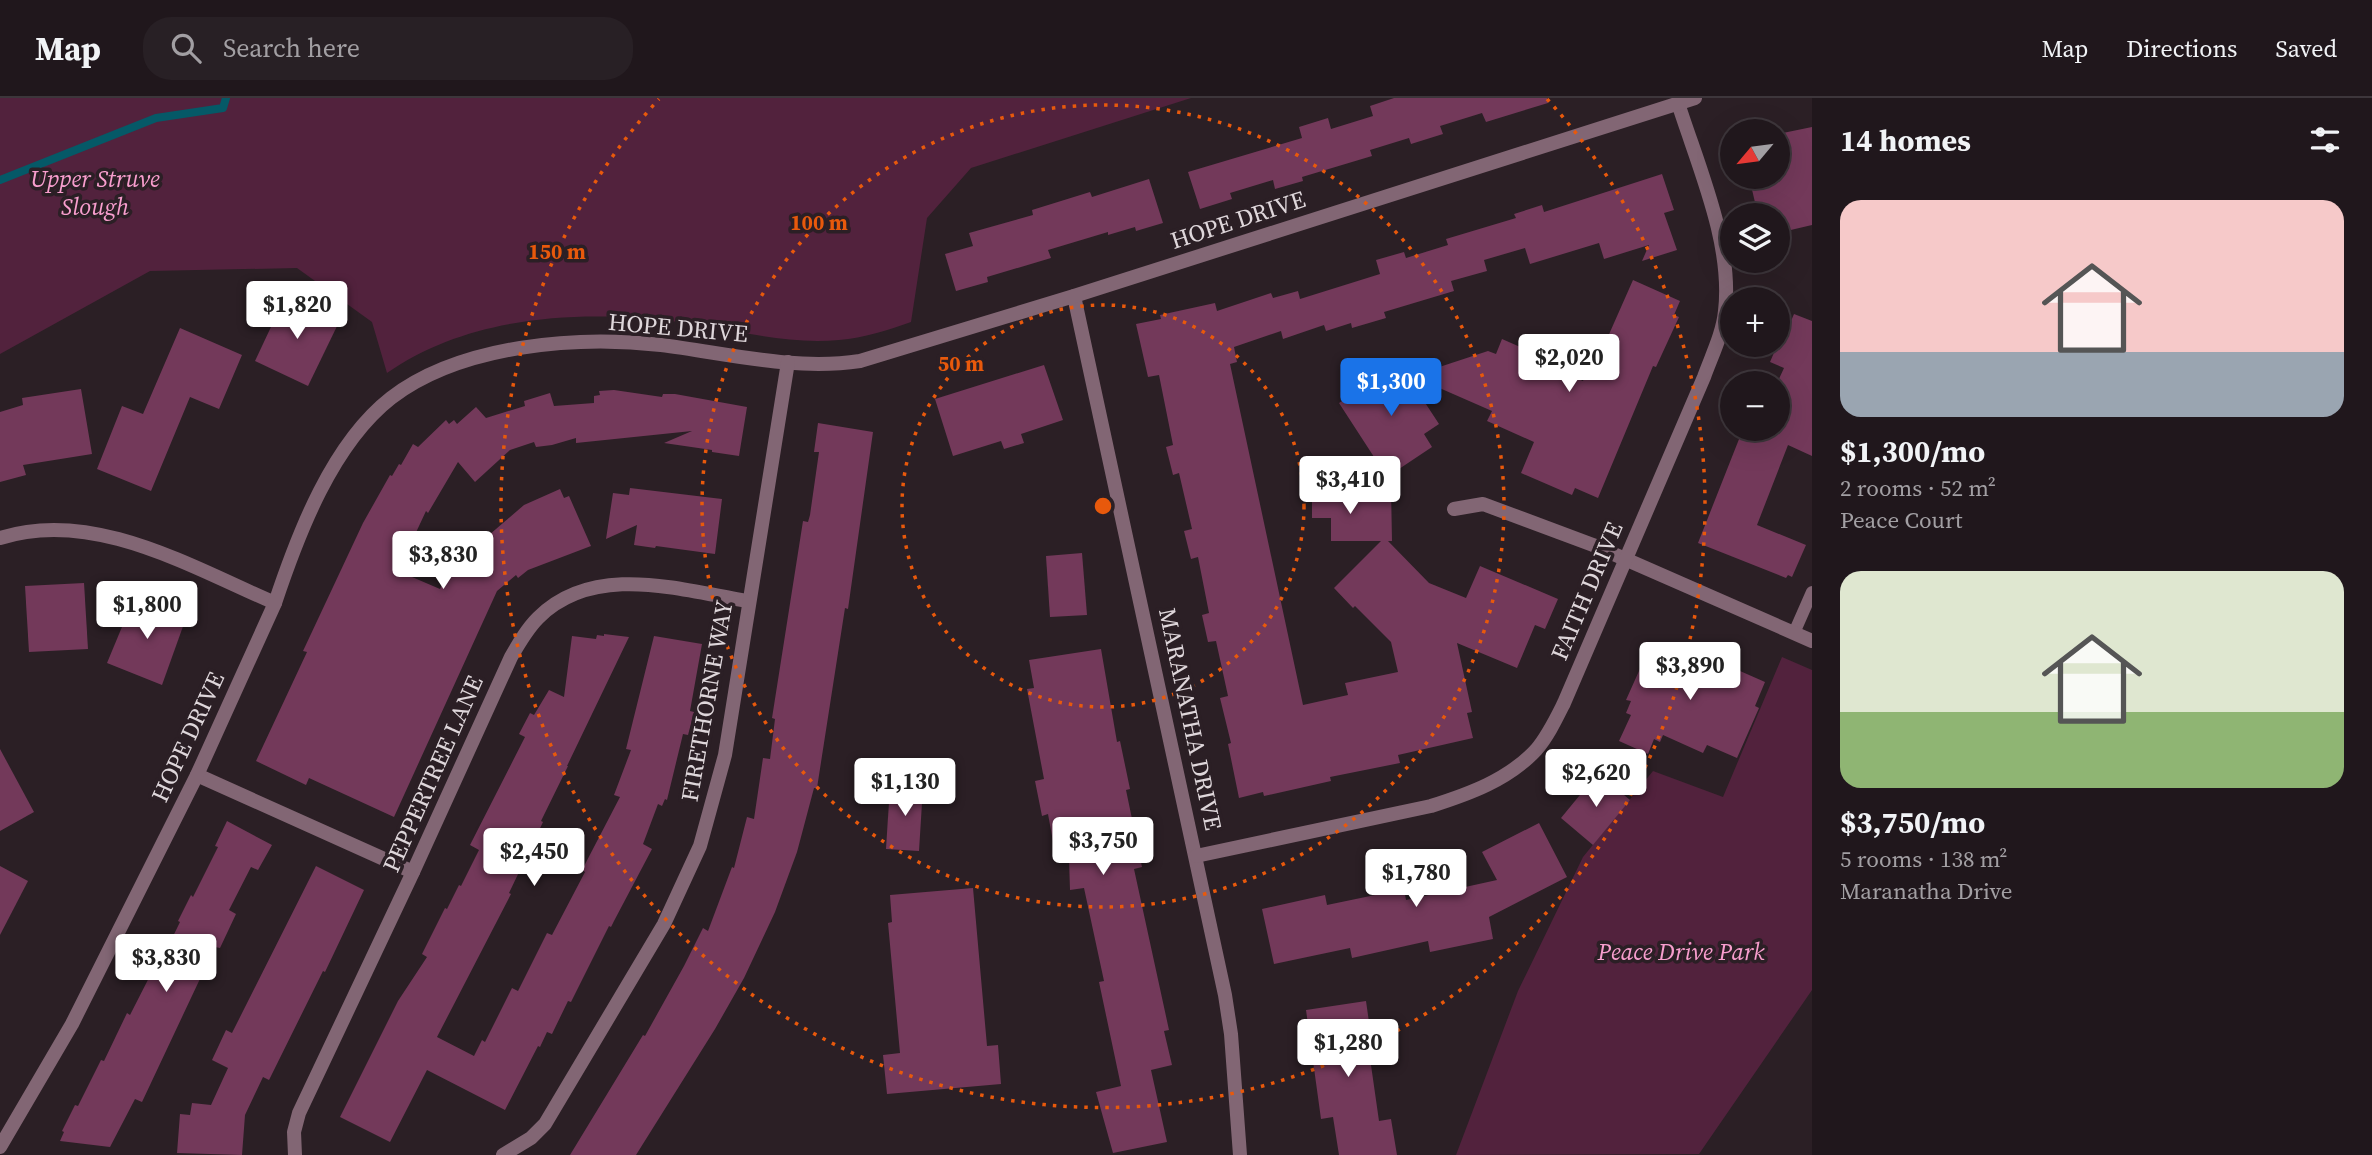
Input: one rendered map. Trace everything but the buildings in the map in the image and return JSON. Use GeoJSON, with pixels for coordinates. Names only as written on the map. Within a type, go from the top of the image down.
{"type":"FeatureCollection","features":[{"type":"Feature","properties":{"kind":"street","name":"HOPE DRIVE"},"geometry":{"type":"LineString","coordinates":[[0,1147],[7,1125],[72,1024],[197,775],[275,603],[284,574],[314,504],[336,463],[377,411],[406,388],[433,374],[489,355],[584,343],[642,343],[823,365],[860,361],[1074,296],[1695,98]]}},
{"type":"Feature","properties":{"kind":"street","name":"FAITH DRIVE"},"geometry":{"type":"LineString","coordinates":[[1196,856],[1431,806],[1480,789],[1499,779],[1535,750],[1550,730],[1564,704],[1704,377],[1725,314],[1726,265],[1713,212],[1678,103]]}},
{"type":"Feature","properties":{"kind":"street","name":"MARANATHA DRIVE"},"geometry":{"type":"LineString","coordinates":[[1074,296],[1226,996],[1240,1155]]}},
{"type":"Feature","properties":{"kind":"street","name":"FIRETHORNE WAY"},"geometry":{"type":"LineString","coordinates":[[503,1155],[531,1138],[545,1124],[664,924],[700,846],[725,755],[788,362]]}},
{"type":"Feature","properties":{"kind":"street"},"geometry":{"type":"LineString","coordinates":[[1454,509],[1483,504],[1593,545],[1812,641]]}},
{"type":"Feature","properties":{"kind":"street"},"geometry":{"type":"LineString","coordinates":[[0,538],[58,529],[112,536],[275,603]]}},
{"type":"Feature","properties":{"kind":"street","name":"PEPPERTREE LANE"},"geometry":{"type":"LineString","coordinates":[[295,1155],[294,1132],[299,1113],[511,657],[525,634],[540,616],[574,595],[597,586],[615,583],[748,601]]}},
{"type":"Feature","properties":{"kind":"street"},"geometry":{"type":"LineString","coordinates":[[197,775],[413,872]]}},
{"type":"Feature","properties":{"kind":"lane"},"geometry":{"type":"LineString","coordinates":[[1794,633],[1812,592]]}},
{"type":"Feature","properties":{"kind":"green space","name":"Upper Struve Slough"},"geometry":{"type":"Polygon","coordinates":[[[0,98],[1191,98],[971,168],[927,218],[911,322],[858,337],[820,341],[781,339],[648,319],[570,317],[492,328],[455,338],[420,353],[387,373],[372,322],[297,268],[150,271],[0,354],[0,98]]]}},
{"type":"Feature","properties":{"kind":"green space","name":"Peace Drive Park"},"geometry":{"type":"Polygon","coordinates":[[[1782,657],[1812,670],[1812,990],[1699,1154],[1456,1155],[1518,991],[1583,857],[1653,771],[1723,797],[1782,657]]]}},
{"type":"Feature","properties":{"kind":"waterway"},"geometry":{"type":"LineString","coordinates":[[0,180],[156,118],[223,108],[226,98]]}}]}
